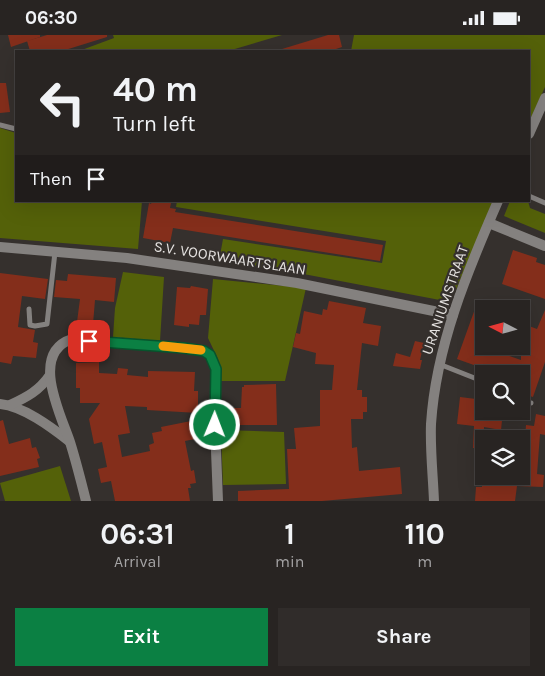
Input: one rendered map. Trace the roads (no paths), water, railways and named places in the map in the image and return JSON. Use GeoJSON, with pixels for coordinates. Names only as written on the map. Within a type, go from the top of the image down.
{"type":"FeatureCollection","features":[{"type":"Feature","properties":{"kind":"street"},"geometry":{"type":"LineString","coordinates":[[530,132],[545,99]]}},
{"type":"Feature","properties":{"kind":"street","name":"URANIUMSTRAAT"},"geometry":{"type":"LineString","coordinates":[[434,501],[431,426],[439,364],[453,315],[498,202]]}},
{"type":"Feature","properties":{"kind":"street"},"geometry":{"type":"LineString","coordinates":[[489,223],[545,246]]}},
{"type":"Feature","properties":{"kind":"street","name":"S.V. VOORWAARTSLAAN"},"geometry":{"type":"LineString","coordinates":[[0,247],[127,257],[297,283],[453,315]]}},
{"type":"Feature","properties":{"kind":"street"},"geometry":{"type":"LineString","coordinates":[[86,501],[70,442],[52,390],[50,375],[50,366],[58,348],[72,339],[184,348],[204,351],[210,355],[216,369],[215,425],[218,501]]}},
{"type":"Feature","properties":{"kind":"street"},"geometry":{"type":"LineString","coordinates":[[5,404],[31,395],[42,387],[50,375]]}},
{"type":"Feature","properties":{"kind":"street"},"geometry":{"type":"LineString","coordinates":[[5,404],[52,428],[70,442]]}},
{"type":"Feature","properties":{"kind":"lane"},"geometry":{"type":"LineString","coordinates":[[0,125],[15,129]]}},
{"type":"Feature","properties":{"kind":"lane"},"geometry":{"type":"LineString","coordinates":[[530,196],[545,203]]}},
{"type":"Feature","properties":{"kind":"lane"},"geometry":{"type":"LineString","coordinates":[[29,309],[30,325],[35,326],[47,323],[55,252]]}},
{"type":"Feature","properties":{"kind":"lane"},"geometry":{"type":"LineString","coordinates":[[439,364],[475,379]]}}]}
